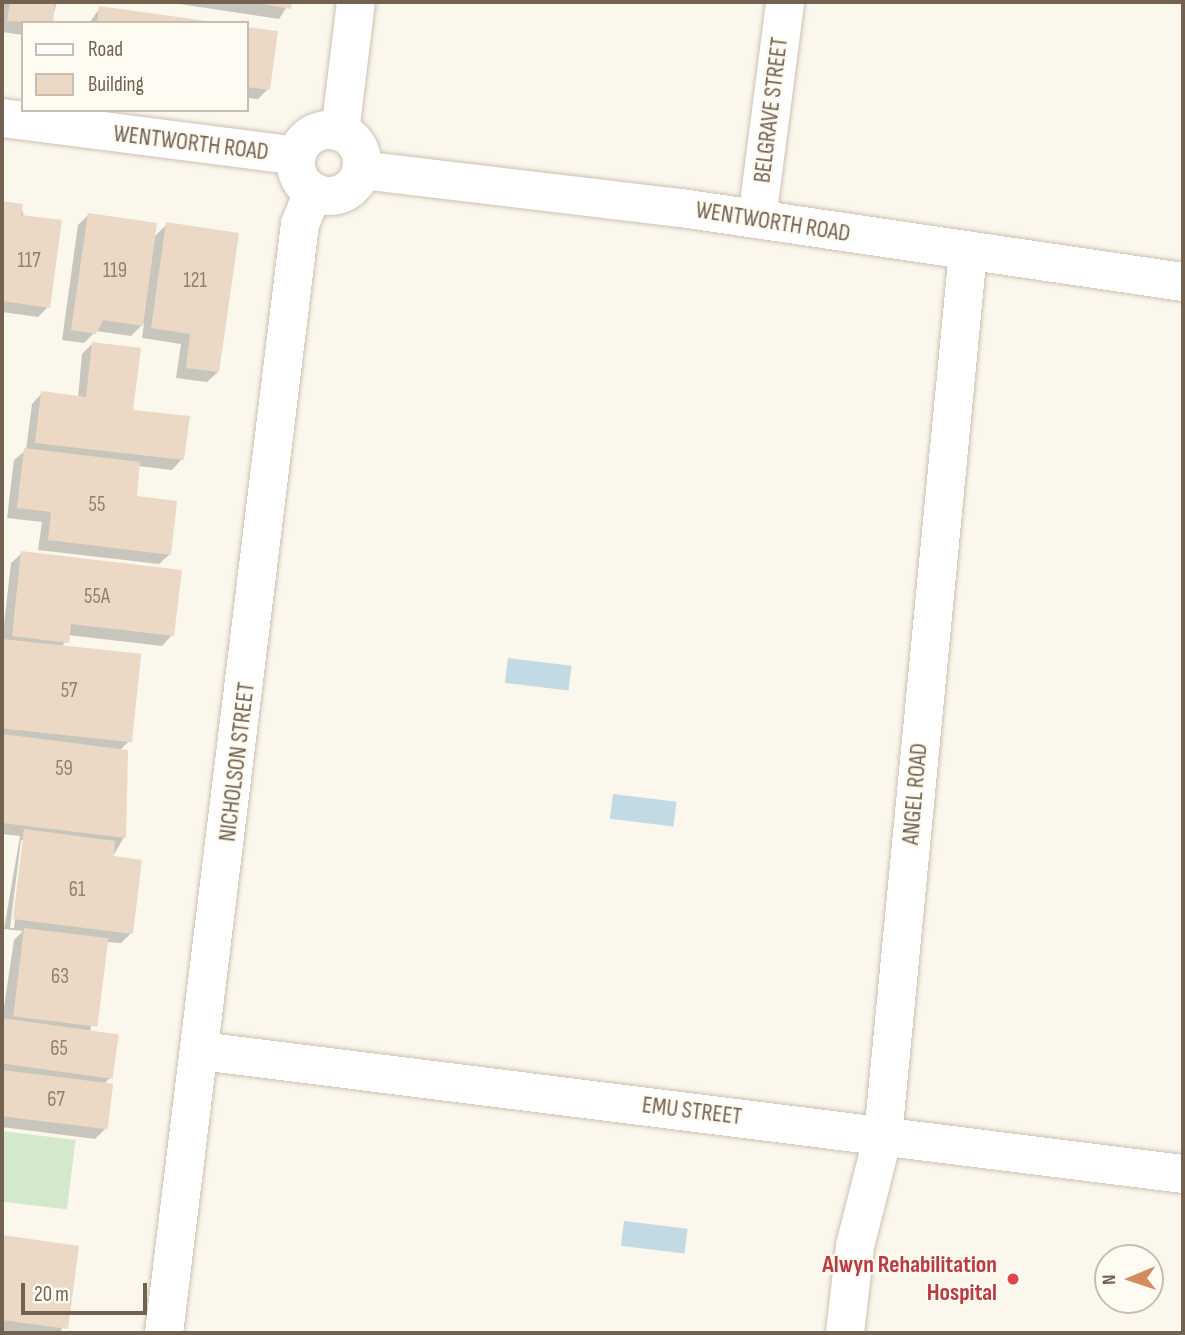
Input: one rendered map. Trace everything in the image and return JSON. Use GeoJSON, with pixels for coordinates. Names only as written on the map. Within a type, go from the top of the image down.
{"type":"FeatureCollection","features":[{"type":"Feature","properties":{"kind":"street"},"geometry":{"type":"LineString","coordinates":[[340,132],[356,2]]}},
{"type":"Feature","properties":{"kind":"street","name":"BELGRAVE STREET"},"geometry":{"type":"LineString","coordinates":[[757,219],[785,2]]}},
{"type":"Feature","properties":{"kind":"street","name":"WENTWORTH ROAD"},"geometry":{"type":"LineString","coordinates":[[2,118],[297,156]]}},
{"type":"Feature","properties":{"kind":"street"},"geometry":{"type":"LineString","coordinates":[[318,132],[340,132],[358,147],[361,170],[337,195],[313,192],[299,177],[297,156],[318,132]]}},
{"type":"Feature","properties":{"kind":"street","name":"WENTWORTH ROAD"},"geometry":{"type":"LineString","coordinates":[[361,170],[757,219],[1183,282]]}},
{"type":"Feature","properties":{"kind":"street","name":"NICHOLSON STREET"},"geometry":{"type":"LineString","coordinates":[[164,1333],[201,1051],[300,224],[313,192]]}},
{"type":"Feature","properties":{"kind":"street","name":"ANGEL ROAD"},"geometry":{"type":"LineString","coordinates":[[845,1333],[856,1246],[883,1136],[968,252]]}},
{"type":"Feature","properties":{"kind":"street","name":"EMU STREET"},"geometry":{"type":"LineString","coordinates":[[201,1051],[1183,1174]]}},
{"type":"Feature","properties":{"kind":"green space"},"geometry":{"type":"Polygon","coordinates":[[[2,1131],[75,1140],[67,1209],[2,1202],[2,1131]]]}},
{"type":"Feature","properties":{"kind":"water"},"geometry":{"type":"Polygon","coordinates":[[[508,658],[572,666],[568,691],[505,683],[508,658]]]}},
{"type":"Feature","properties":{"kind":"water"},"geometry":{"type":"Polygon","coordinates":[[[613,794],[677,802],[673,827],[610,819],[613,794]]]}},
{"type":"Feature","properties":{"kind":"water"},"geometry":{"type":"Polygon","coordinates":[[[624,1221],[688,1229],[684,1254],[621,1246],[624,1221]]]}},
{"type":"Feature","properties":{"kind":"building"},"geometry":{"type":"Polygon","coordinates":[[[10,2],[55,2],[53,21],[7,21],[10,2]]]}},
{"type":"Feature","properties":{"kind":"building"},"geometry":{"type":"Polygon","coordinates":[[[250,2],[292,2],[291,9],[250,2]]]}},
{"type":"Feature","properties":{"kind":"building"},"geometry":{"type":"Polygon","coordinates":[[[99,6],[207,21],[97,21],[99,6]]]}},
{"type":"Feature","properties":{"kind":"building"},"geometry":{"type":"Polygon","coordinates":[[[248,27],[278,31],[270,90],[248,87],[248,27]]]}},
{"type":"Feature","properties":{"kind":"building"},"geometry":{"type":"Polygon","coordinates":[[[2,201],[23,204],[21,215],[62,220],[50,308],[2,301],[2,201]]]}},
{"type":"Feature","properties":{"kind":"building"},"geometry":{"type":"Polygon","coordinates":[[[88,213],[157,223],[143,326],[103,320],[96,334],[71,330],[88,213]]]}},
{"type":"Feature","properties":{"kind":"building"},"geometry":{"type":"Polygon","coordinates":[[[166,222],[239,233],[219,372],[186,368],[190,334],[151,328],[166,222]]]}},
{"type":"Feature","properties":{"kind":"building"},"geometry":{"type":"Polygon","coordinates":[[[92,342],[141,348],[133,410],[190,416],[184,460],[35,443],[41,391],[86,397],[92,342]]]}},
{"type":"Feature","properties":{"kind":"building"},"geometry":{"type":"Polygon","coordinates":[[[24,448],[140,462],[137,496],[177,501],[171,555],[48,540],[51,512],[17,508],[24,448]]]}},
{"type":"Feature","properties":{"kind":"building"},"geometry":{"type":"Polygon","coordinates":[[[21,551],[182,570],[174,636],[71,624],[69,643],[12,636],[21,551]]]}},
{"type":"Feature","properties":{"kind":"building"},"geometry":{"type":"Polygon","coordinates":[[[2,639],[141,654],[132,742],[2,728],[2,639]]]}},
{"type":"Feature","properties":{"kind":"building"},"geometry":{"type":"Polygon","coordinates":[[[2,734],[128,750],[126,838],[2,823],[2,734]]]}},
{"type":"Feature","properties":{"kind":"building"},"geometry":{"type":"Polygon","coordinates":[[[24,829],[115,841],[114,856],[142,860],[133,934],[13,919],[24,829]]]}},
{"type":"Feature","properties":{"kind":"building"},"geometry":{"type":"Polygon","coordinates":[[[24,928],[108,938],[98,1027],[13,1016],[24,928]]]}},
{"type":"Feature","properties":{"kind":"building"},"geometry":{"type":"Polygon","coordinates":[[[2,1018],[119,1034],[113,1079],[2,1063],[2,1018]]]}},
{"type":"Feature","properties":{"kind":"building"},"geometry":{"type":"Polygon","coordinates":[[[2,1070],[113,1084],[108,1129],[2,1116],[2,1070]]]}},
{"type":"Feature","properties":{"kind":"building"},"geometry":{"type":"Polygon","coordinates":[[[2,1235],[79,1246],[68,1329],[2,1320],[2,1235]]]}},
{"type":"Feature","properties":{"kind":"place","name":"Alwyn Rehabilitation Hospital"},"geometry":{"type":"Point","coordinates":[1013,1279]}}]}
